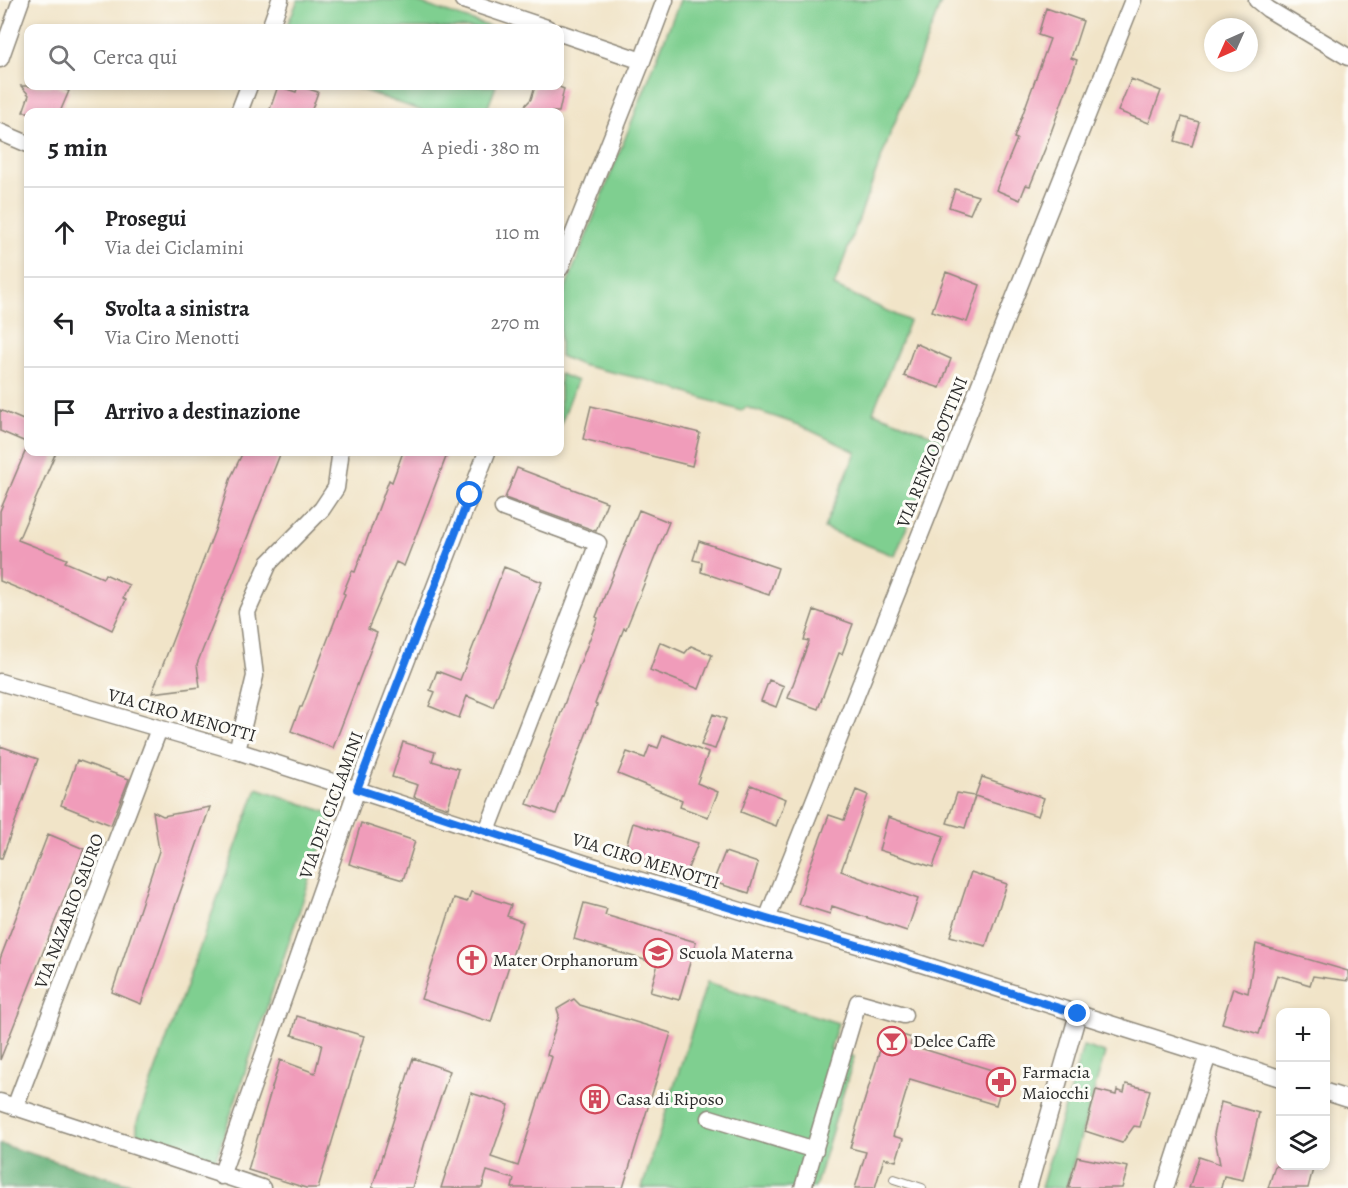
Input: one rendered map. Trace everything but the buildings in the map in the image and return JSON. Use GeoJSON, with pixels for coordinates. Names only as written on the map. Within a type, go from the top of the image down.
{"type":"FeatureCollection","features":[{"type":"Feature","properties":{"kind":"street"},"geometry":{"type":"LineString","coordinates":[[0,58],[21,0]]}},
{"type":"Feature","properties":{"kind":"street"},"geometry":{"type":"LineString","coordinates":[[271,24],[280,0]]}},
{"type":"Feature","properties":{"kind":"street"},"geometry":{"type":"LineString","coordinates":[[463,0],[535,24]]}},
{"type":"Feature","properties":{"kind":"street"},"geometry":{"type":"LineString","coordinates":[[564,258],[665,0]]}},
{"type":"Feature","properties":{"kind":"street","name":"VIA RENZO BOTTINI"},"geometry":{"type":"LineString","coordinates":[[767,919],[1133,0]]}},
{"type":"Feature","properties":{"kind":"street"},"geometry":{"type":"LineString","coordinates":[[1257,0],[1348,57]]}},
{"type":"Feature","properties":{"kind":"street"},"geometry":{"type":"LineString","coordinates":[[564,34],[642,61]]}},
{"type":"Feature","properties":{"kind":"street"},"geometry":{"type":"LineString","coordinates":[[241,108],[248,90]]}},
{"type":"Feature","properties":{"kind":"street"},"geometry":{"type":"LineString","coordinates":[[0,132],[24,142]]}},
{"type":"Feature","properties":{"kind":"street"},"geometry":{"type":"LineString","coordinates":[[237,751],[255,676],[247,612],[269,563],[322,509],[336,488],[340,456]]}},
{"type":"Feature","properties":{"kind":"street","name":"VIA DEI CICLAMINI"},"geometry":{"type":"LineString","coordinates":[[221,1176],[357,789],[485,456]]}},
{"type":"Feature","properties":{"kind":"street"},"geometry":{"type":"LineString","coordinates":[[487,831],[598,543],[503,508]]}},
{"type":"Feature","properties":{"kind":"street","name":"VIA CIRO MENOTTI"},"geometry":{"type":"LineString","coordinates":[[0,682],[237,751],[586,864],[892,955],[1276,1076]]}},
{"type":"Feature","properties":{"kind":"street","name":"VIA NAZARIO SAURO"},"geometry":{"type":"LineString","coordinates":[[159,729],[8,1105],[262,1188]]}},
{"type":"Feature","properties":{"kind":"street"},"geometry":{"type":"LineString","coordinates":[[803,1188],[858,1002],[904,1015]]}},
{"type":"Feature","properties":{"kind":"street"},"geometry":{"type":"LineString","coordinates":[[1028,1188],[1078,1014]]}},
{"type":"Feature","properties":{"kind":"street"},"geometry":{"type":"LineString","coordinates":[[1165,1188],[1209,1055]]}},
{"type":"Feature","properties":{"kind":"street"},"geometry":{"type":"LineString","coordinates":[[1330,1093],[1348,1099]]}},
{"type":"Feature","properties":{"kind":"street"},"geometry":{"type":"LineString","coordinates":[[710,1118],[814,1150]]}},
{"type":"Feature","properties":{"kind":"lane"},"geometry":{"type":"LineString","coordinates":[[894,1179],[922,1188]]}},
{"type":"Feature","properties":{"kind":"green space"},"geometry":{"type":"Polygon","coordinates":[[[298,0],[410,0],[482,24],[288,24],[298,0]]]}},
{"type":"Feature","properties":{"kind":"green space"},"geometry":{"type":"Polygon","coordinates":[[[680,0],[942,0],[834,286],[909,321],[873,412],[943,439],[895,556],[824,528],[856,452],[799,425],[746,407],[741,411],[651,381],[581,365],[564,358],[564,292],[680,0]]]}},
{"type":"Feature","properties":{"kind":"green space"},"geometry":{"type":"Polygon","coordinates":[[[362,90],[494,90],[488,108],[414,108],[362,90]]]}},
{"type":"Feature","properties":{"kind":"green space"},"geometry":{"type":"Polygon","coordinates":[[[564,376],[577,381],[564,415],[564,376]]]}},
{"type":"Feature","properties":{"kind":"green space"},"geometry":{"type":"Polygon","coordinates":[[[257,788],[332,814],[212,1170],[137,1144],[137,1122],[257,788]]]}},
{"type":"Feature","properties":{"kind":"green space"},"geometry":{"type":"Polygon","coordinates":[[[707,982],[838,1023],[830,1049],[854,1057],[815,1188],[642,1188],[707,982]]]}},
{"type":"Feature","properties":{"kind":"green space"},"geometry":{"type":"Polygon","coordinates":[[[1083,1046],[1105,1053],[1066,1188],[1041,1188],[1083,1046]]]}},
{"type":"Feature","properties":{"kind":"green space"},"geometry":{"type":"Polygon","coordinates":[[[0,1144],[9,1147],[143,1188],[0,1188],[0,1144]]]}},
{"type":"Feature","properties":{"kind":"place","name":"Scuola Materna"},"geometry":{"type":"Point","coordinates":[658,953]}},
{"type":"Feature","properties":{"kind":"place","name":"Mater Orphanorum"},"geometry":{"type":"Point","coordinates":[472,960]}},
{"type":"Feature","properties":{"kind":"place","name":"Delce Caffè"},"geometry":{"type":"Point","coordinates":[892,1041]}},
{"type":"Feature","properties":{"kind":"place","name":"Farmacia Maiocchi"},"geometry":{"type":"Point","coordinates":[1001,1082]}},
{"type":"Feature","properties":{"kind":"place","name":"Casa di Riposo"},"geometry":{"type":"Point","coordinates":[595,1099]}},
{"type":"Feature","properties":{"kind":"route"},"geometry":{"type":"LineString","coordinates":[[470,495],[357,789],[586,864],[892,955],[1078,1014]]}}]}
